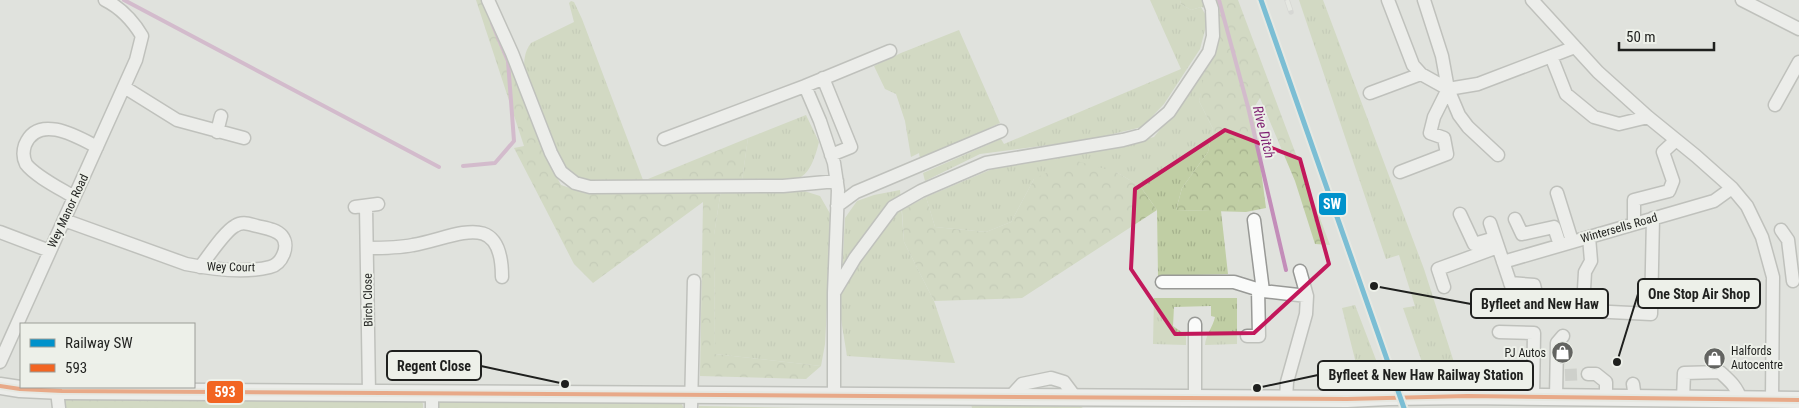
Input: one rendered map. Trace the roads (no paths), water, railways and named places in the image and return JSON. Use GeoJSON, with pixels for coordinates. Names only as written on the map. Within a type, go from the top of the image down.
{"type":"FeatureCollection","features":[{"type":"Feature","properties":{"kind":"main road"},"geometry":{"type":"LineString","coordinates":[[0,386],[57,391],[369,393],[432,401],[692,402],[834,396],[1001,401],[1076,398],[1100,403],[1195,398],[1347,400],[1435,396],[1799,400]]}},
{"type":"Feature","properties":{"kind":"street","name":"Wey Manor Road"},"geometry":{"type":"LineString","coordinates":[[0,362],[136,60],[142,36],[136,25],[114,5],[105,0]]}},
{"type":"Feature","properties":{"kind":"street"},"geometry":{"type":"LineString","coordinates":[[488,0],[512,52],[551,153],[561,172],[576,183],[590,187],[783,186],[837,181]]}},
{"type":"Feature","properties":{"kind":"street"},"geometry":{"type":"LineString","coordinates":[[834,292],[854,258],[893,207],[921,191],[986,163],[1123,140],[1142,135],[1169,112],[1209,52],[1213,36],[1212,9],[1209,0]]}},
{"type":"Feature","properties":{"kind":"street"},"geometry":{"type":"LineString","coordinates":[[1388,0],[1413,65],[1421,74],[1448,89],[1478,84],[1575,47]]}},
{"type":"Feature","properties":{"kind":"street"},"geometry":{"type":"LineString","coordinates":[[1424,0],[1442,56],[1448,89],[1459,115],[1468,127],[1498,155]]}},
{"type":"Feature","properties":{"kind":"street"},"geometry":{"type":"LineString","coordinates":[[1532,0],[1598,72],[1732,188],[1747,206],[1762,237],[1773,277],[1772,400]]}},
{"type":"Feature","properties":{"kind":"street"},"geometry":{"type":"LineString","coordinates":[[1742,0],[1799,29]]}},
{"type":"Feature","properties":{"kind":"street"},"geometry":{"type":"LineString","coordinates":[[664,139],[805,86],[890,51]]}},
{"type":"Feature","properties":{"kind":"street"},"geometry":{"type":"LineString","coordinates":[[1551,56],[1566,94],[1594,117],[1619,124],[1648,117]]}},
{"type":"Feature","properties":{"kind":"street"},"geometry":{"type":"LineString","coordinates":[[1775,105],[1799,62]]}},
{"type":"Feature","properties":{"kind":"street"},"geometry":{"type":"LineString","coordinates":[[1370,93],[1421,74]]}},
{"type":"Feature","properties":{"kind":"street"},"geometry":{"type":"LineString","coordinates":[[824,78],[851,147],[831,155]]}},
{"type":"Feature","properties":{"kind":"street"},"geometry":{"type":"LineString","coordinates":[[805,86],[820,121],[837,181],[834,396]]}},
{"type":"Feature","properties":{"kind":"street"},"geometry":{"type":"LineString","coordinates":[[124,87],[177,120],[244,138]]}},
{"type":"Feature","properties":{"kind":"street"},"geometry":{"type":"LineString","coordinates":[[1400,172],[1448,154],[1444,138],[1430,133],[1434,117],[1448,89]]}},
{"type":"Feature","properties":{"kind":"street"},"geometry":{"type":"LineString","coordinates":[[217,132],[221,116]]}},
{"type":"Feature","properties":{"kind":"street"},"geometry":{"type":"LineString","coordinates":[[74,197],[28,166],[24,157],[24,149],[27,142],[34,133],[58,130],[97,147]]}},
{"type":"Feature","properties":{"kind":"street"},"geometry":{"type":"LineString","coordinates":[[837,206],[856,192],[1002,131]]}},
{"type":"Feature","properties":{"kind":"street"},"geometry":{"type":"LineString","coordinates":[[1634,224],[1634,200],[1669,190],[1673,181],[1663,152],[1676,140]]}},
{"type":"Feature","properties":{"kind":"street","name":"Wintersells Road"},"geometry":{"type":"LineString","coordinates":[[1503,262],[1714,200],[1732,188]]}},
{"type":"Feature","properties":{"kind":"street"},"geometry":{"type":"LineString","coordinates":[[1557,194],[1566,243]]}},
{"type":"Feature","properties":{"kind":"street","name":"Birch Close"},"geometry":{"type":"LineString","coordinates":[[366,205],[369,393]]}},
{"type":"Feature","properties":{"kind":"street"},"geometry":{"type":"LineString","coordinates":[[1460,214],[1474,244],[1497,243]]}},
{"type":"Feature","properties":{"kind":"street"},"geometry":{"type":"LineString","coordinates":[[1589,236],[1591,261],[1584,272],[1583,307],[1590,311],[1651,314],[1653,218]]}},
{"type":"Feature","properties":{"kind":"street"},"geometry":{"type":"LineString","coordinates":[[1515,219],[1522,234],[1554,227],[1566,243]]}},
{"type":"Feature","properties":{"kind":"street","name":"Wey Court"},"geometry":{"type":"LineString","coordinates":[[64,220],[186,264],[200,266],[256,269],[272,267],[280,261],[285,245],[282,236],[274,230],[244,223],[234,226],[200,266]]}},
{"type":"Feature","properties":{"kind":"street"},"geometry":{"type":"LineString","coordinates":[[1247,336],[1259,336],[1260,290],[1254,220]]}},
{"type":"Feature","properties":{"kind":"street"},"geometry":{"type":"LineString","coordinates":[[1490,223],[1516,300]]}},
{"type":"Feature","properties":{"kind":"street"},"geometry":{"type":"LineString","coordinates":[[367,248],[392,248],[414,245],[468,231],[478,231],[489,237],[496,246],[502,261],[504,277]]}},
{"type":"Feature","properties":{"kind":"street"},"geometry":{"type":"LineString","coordinates":[[0,232],[50,251]]}},
{"type":"Feature","properties":{"kind":"street"},"geometry":{"type":"LineString","coordinates":[[1765,246],[1784,235],[1792,281]]}},
{"type":"Feature","properties":{"kind":"street"},"geometry":{"type":"LineString","coordinates":[[1444,287],[1438,269],[1497,243]]}},
{"type":"Feature","properties":{"kind":"street"},"geometry":{"type":"LineString","coordinates":[[1286,399],[1287,382],[1306,314],[1307,296],[1300,271]]}},
{"type":"Feature","properties":{"kind":"street"},"geometry":{"type":"LineString","coordinates":[[692,402],[694,281]]}},
{"type":"Feature","properties":{"kind":"street"},"geometry":{"type":"LineString","coordinates":[[1162,282],[1234,282],[1260,290],[1307,296]]}},
{"type":"Feature","properties":{"kind":"street"},"geometry":{"type":"LineString","coordinates":[[1510,283],[1534,285],[1539,306],[1567,310]]}},
{"type":"Feature","properties":{"kind":"street"},"geometry":{"type":"LineString","coordinates":[[1195,324],[1195,398]]}},
{"type":"Feature","properties":{"kind":"street"},"geometry":{"type":"LineString","coordinates":[[1499,332],[1534,333],[1533,397]]}},
{"type":"Feature","properties":{"kind":"street"},"geometry":{"type":"LineString","coordinates":[[1556,397],[1560,375],[1557,343],[1563,336]]}},
{"type":"Feature","properties":{"kind":"street"},"geometry":{"type":"LineString","coordinates":[[1683,399],[1684,373],[1720,372],[1734,384],[1740,400]]}},
{"type":"Feature","properties":{"kind":"street"},"geometry":{"type":"LineString","coordinates":[[1588,374],[1596,374],[1606,382],[1606,398]]}},
{"type":"Feature","properties":{"kind":"street"},"geometry":{"type":"LineString","coordinates":[[57,391],[59,408]]}},
{"type":"Feature","properties":{"kind":"waterway"},"geometry":{"type":"LineString","coordinates":[[124,0],[439,167]]}},
{"type":"Feature","properties":{"kind":"waterway","name":"Rive Ditch"},"geometry":{"type":"LineString","coordinates":[[1219,0],[1248,107],[1286,270]]}},
{"type":"Feature","properties":{"kind":"waterway"},"geometry":{"type":"LineString","coordinates":[[463,166],[495,163],[514,141],[508,61],[492,23]]}},
{"type":"Feature","properties":{"kind":"tunnel"},"geometry":{"type":"LineString","coordinates":[[1565,375],[1588,374]]}},
{"type":"Feature","properties":{"kind":"railway"},"geometry":{"type":"LineString","coordinates":[[1287,0],[1291,12]]}},
{"type":"Feature","properties":{"kind":"rail line","name":"SW"},"geometry":{"type":"LineString","coordinates":[[1261,0],[1404,408]]}},
{"type":"Feature","properties":{"kind":"place","name":"Byfleet and New Haw"},"geometry":{"type":"Point","coordinates":[1374,286]}},
{"type":"Feature","properties":{"kind":"place","name":"PJ Autos"},"geometry":{"type":"Point","coordinates":[1562,353]}},
{"type":"Feature","properties":{"kind":"place","name":"Halfords Autocentre"},"geometry":{"type":"Point","coordinates":[1715,358]}},
{"type":"Feature","properties":{"kind":"place","name":"One Stop Air Shop"},"geometry":{"type":"Point","coordinates":[1617,362]}},
{"type":"Feature","properties":{"kind":"place","name":"Regent Close"},"geometry":{"type":"Point","coordinates":[565,384]}},
{"type":"Feature","properties":{"kind":"place","name":"Byfleet & New Haw Railway Station"},"geometry":{"type":"Point","coordinates":[1257,388]}}]}
